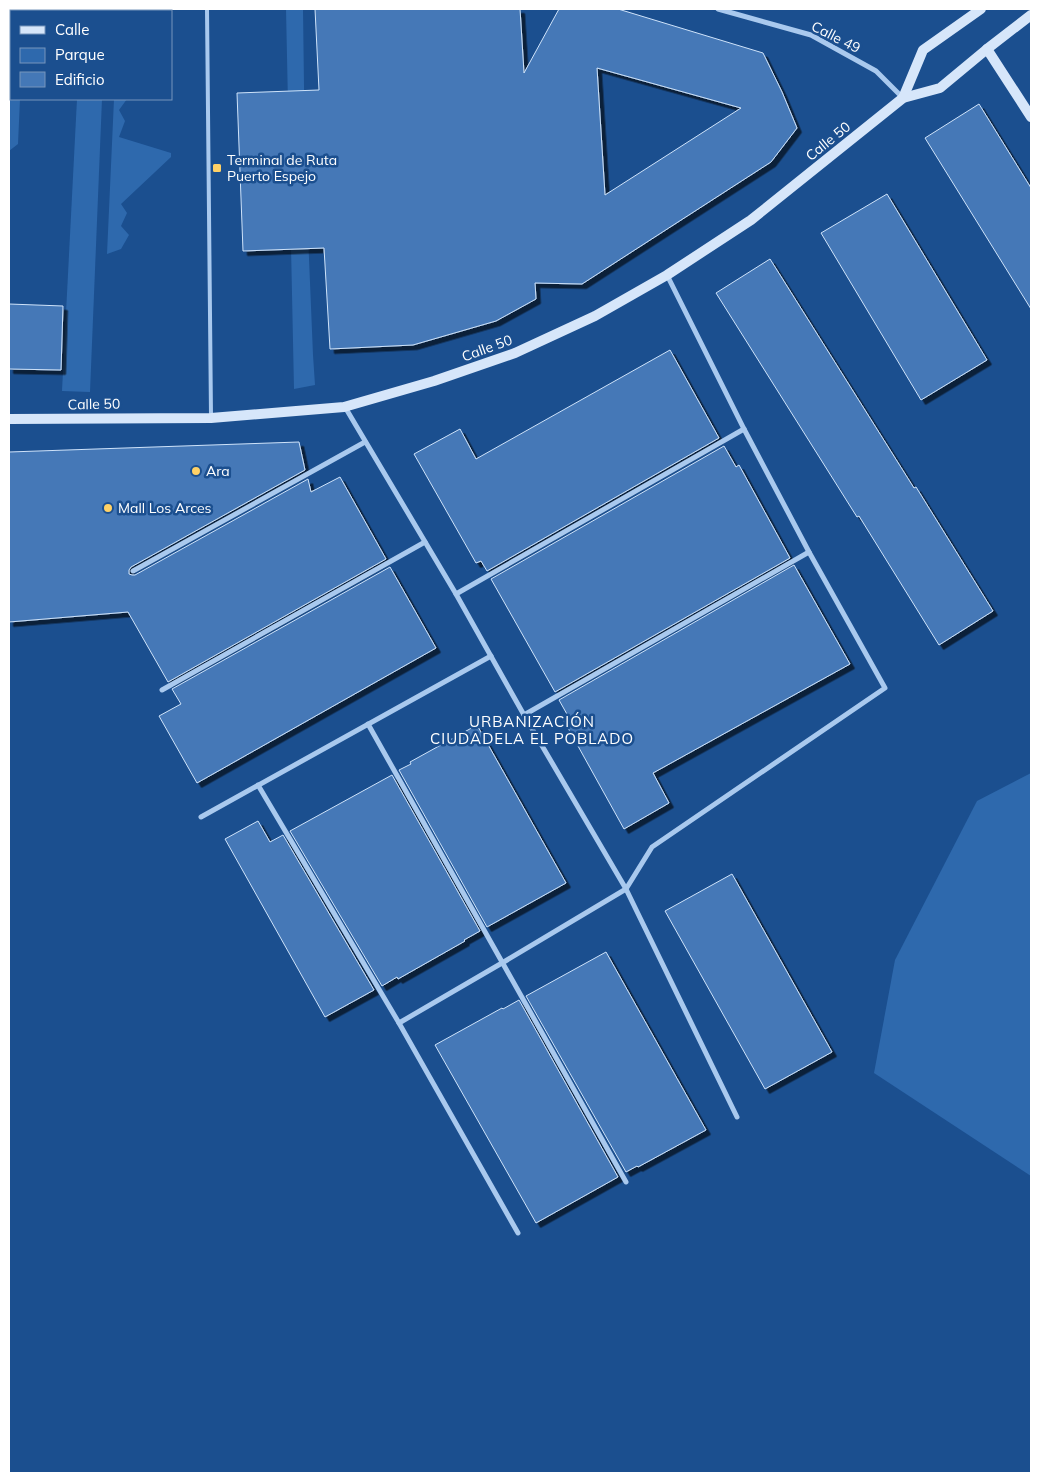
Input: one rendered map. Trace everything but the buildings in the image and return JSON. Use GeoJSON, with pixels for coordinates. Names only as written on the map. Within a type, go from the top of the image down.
{"type":"FeatureCollection","features":[{"type":"Feature","properties":{"kind":"main road","name":"Calle 50"},"geometry":{"type":"LineString","coordinates":[[903,98],[922,50],[981,9]]}},
{"type":"Feature","properties":{"kind":"main road","name":"Calle 50"},"geometry":{"type":"LineString","coordinates":[[9,419],[211,418],[344,407],[434,381],[515,353],[595,316],[667,275],[751,220],[903,98],[940,88],[1031,15]]}},
{"type":"Feature","properties":{"kind":"main road"},"geometry":{"type":"LineString","coordinates":[[987,49],[1031,117]]}},
{"type":"Feature","properties":{"kind":"street","name":"Calle 49"},"geometry":{"type":"LineString","coordinates":[[718,9],[811,35],[876,71],[903,98]]}},
{"type":"Feature","properties":{"kind":"street"},"geometry":{"type":"LineString","coordinates":[[399,1023],[626,889],[652,847],[885,688],[809,552],[744,429],[667,275]]}},
{"type":"Feature","properties":{"kind":"street"},"geometry":{"type":"LineString","coordinates":[[344,407],[456,594],[524,716],[626,889],[737,1117]]}},
{"type":"Feature","properties":{"kind":"street"},"geometry":{"type":"LineString","coordinates":[[456,594],[744,429]]}},
{"type":"Feature","properties":{"kind":"street"},"geometry":{"type":"LineString","coordinates":[[133,571],[365,442]]}},
{"type":"Feature","properties":{"kind":"street"},"geometry":{"type":"LineString","coordinates":[[162,690],[425,542]]}},
{"type":"Feature","properties":{"kind":"street"},"geometry":{"type":"LineString","coordinates":[[524,716],[809,552]]}},
{"type":"Feature","properties":{"kind":"street"},"geometry":{"type":"LineString","coordinates":[[201,817],[491,656]]}},
{"type":"Feature","properties":{"kind":"street"},"geometry":{"type":"LineString","coordinates":[[368,724],[626,1182]]}},
{"type":"Feature","properties":{"kind":"street"},"geometry":{"type":"LineString","coordinates":[[258,785],[399,1023],[518,1233]]}},
{"type":"Feature","properties":{"kind":"lane"},"geometry":{"type":"LineString","coordinates":[[207,9],[211,418]]}},
{"type":"Feature","properties":{"kind":"green space"},"geometry":{"type":"Polygon","coordinates":[[[286,9],[303,9],[305,162],[315,385],[294,389],[286,9]]]}},
{"type":"Feature","properties":{"kind":"green space"},"geometry":{"type":"Polygon","coordinates":[[[10,94],[10,100],[20,100],[18,144],[9,151],[10,94]]]}},
{"type":"Feature","properties":{"kind":"green space"},"geometry":{"type":"Polygon","coordinates":[[[77,100],[102,100],[90,392],[62,391],[77,100]]]}},
{"type":"Feature","properties":{"kind":"green space"},"geometry":{"type":"Polygon","coordinates":[[[114,100],[126,100],[119,110],[125,121],[119,137],[171,153],[171,157],[121,204],[127,213],[121,226],[129,235],[121,249],[107,254],[114,100]]]}},
{"type":"Feature","properties":{"kind":"green space"},"geometry":{"type":"Polygon","coordinates":[[[1031,773],[1031,1176],[874,1073],[895,960],[977,801],[1031,773]]]}},
{"type":"Feature","properties":{"kind":"place","name":"Terminal de Ruta Puerto Espejo"},"geometry":{"type":"Point","coordinates":[217,168]}},
{"type":"Feature","properties":{"kind":"place","name":"Ara"},"geometry":{"type":"Point","coordinates":[196,471]}},
{"type":"Feature","properties":{"kind":"place","name":"Mall Los Arces"},"geometry":{"type":"Point","coordinates":[108,508]}},
{"type":"Feature","properties":{"kind":"district","name":"URBANIZACIÓN CIUDADELA EL POBLADO"},"geometry":{"type":"Point","coordinates":[532,730]}}]}
